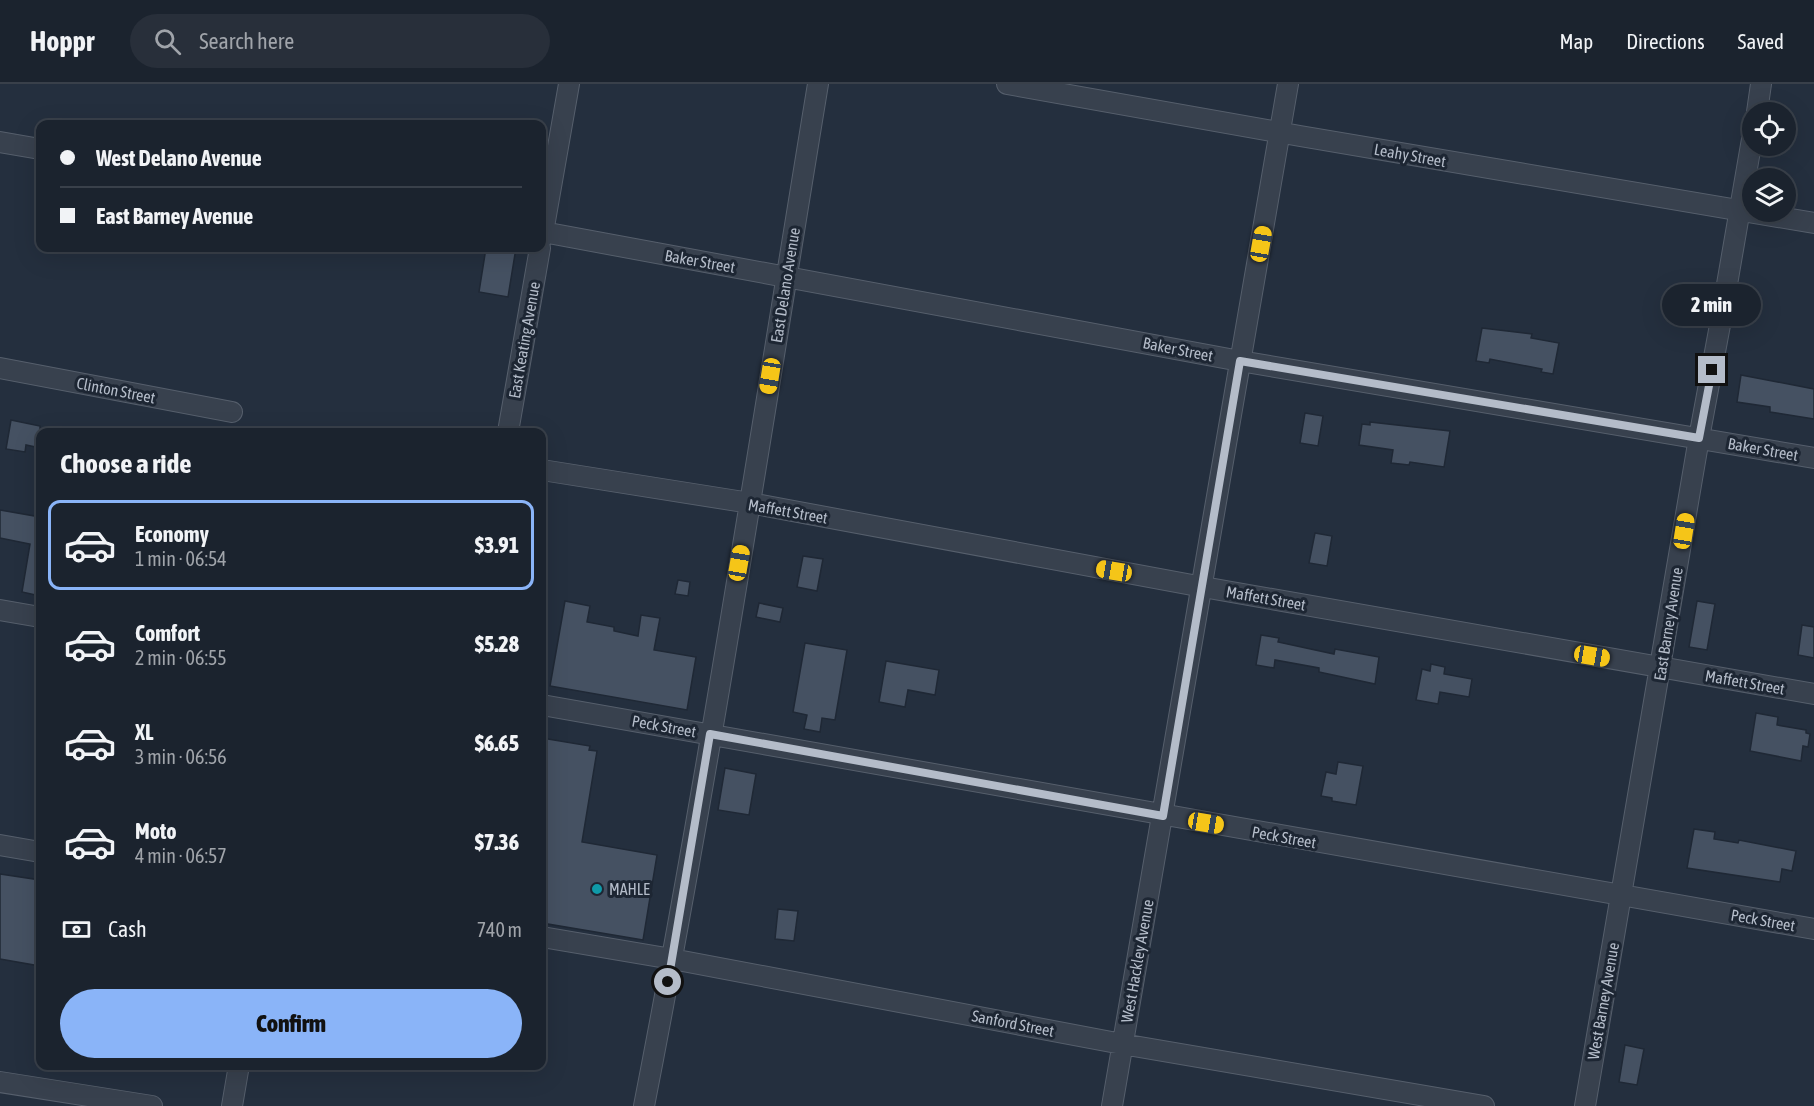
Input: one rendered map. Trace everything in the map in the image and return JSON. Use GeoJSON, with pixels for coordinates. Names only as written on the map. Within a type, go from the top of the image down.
{"type":"FeatureCollection","features":[{"type":"Feature","properties":{"kind":"street","name":"East Keating Avenue"},"geometry":{"type":"LineString","coordinates":[[546,211],[569,84]]}},
{"type":"Feature","properties":{"kind":"street","name":"East Delano Avenue"},"geometry":{"type":"LineString","coordinates":[[644,1106],[672,959],[750,503],[818,84]]}},
{"type":"Feature","properties":{"kind":"street","name":"Leahy Street"},"geometry":{"type":"LineString","coordinates":[[1007,84],[1280,133],[1814,222]]}},
{"type":"Feature","properties":{"kind":"street","name":"West Hackley Avenue"},"geometry":{"type":"LineString","coordinates":[[1112,1106],[1288,84]]}},
{"type":"Feature","properties":{"kind":"street"},"geometry":{"type":"LineString","coordinates":[[1758,102],[1761,84]]}},
{"type":"Feature","properties":{"kind":"street"},"geometry":{"type":"LineString","coordinates":[[0,142],[36,148]]}},
{"type":"Feature","properties":{"kind":"street","name":"East Barney Avenue"},"geometry":{"type":"LineString","coordinates":[[1621,896],[1749,156]]}},
{"type":"Feature","properties":{"kind":"street","name":"Baker Street"},"geometry":{"type":"LineString","coordinates":[[546,240],[786,277],[1240,361],[1814,458]]}},
{"type":"Feature","properties":{"kind":"street","name":"East Keating Avenue"},"geometry":{"type":"LineString","coordinates":[[509,428],[539,252]]}},
{"type":"Feature","properties":{"kind":"street","name":"Clinton Street"},"geometry":{"type":"LineString","coordinates":[[0,368],[232,412]]}},
{"type":"Feature","properties":{"kind":"street","name":"Maffett Street"},"geometry":{"type":"LineString","coordinates":[[546,471],[750,503],[1203,587],[1814,694]]}},
{"type":"Feature","properties":{"kind":"street"},"geometry":{"type":"LineString","coordinates":[[0,610],[36,616]]}},
{"type":"Feature","properties":{"kind":"street","name":"Peck Street"},"geometry":{"type":"LineString","coordinates":[[546,706],[1163,816],[1814,928]]}},
{"type":"Feature","properties":{"kind":"street"},"geometry":{"type":"LineString","coordinates":[[0,845],[36,851]]}},
{"type":"Feature","properties":{"kind":"street","name":"West Barney Avenue"},"geometry":{"type":"LineString","coordinates":[[1585,1106],[1621,896]]}},
{"type":"Feature","properties":{"kind":"street","name":"Sanford Street"},"geometry":{"type":"LineString","coordinates":[[546,938],[672,959],[1122,1044],[1484,1106]]}},
{"type":"Feature","properties":{"kind":"street"},"geometry":{"type":"LineString","coordinates":[[232,1106],[238,1070]]}},
{"type":"Feature","properties":{"kind":"street"},"geometry":{"type":"LineString","coordinates":[[0,1082],[152,1106]]}},
{"type":"Feature","properties":{"kind":"building"},"geometry":{"type":"Polygon","coordinates":[[[485,252],[515,252],[508,297],[479,292],[485,252]]]}},
{"type":"Feature","properties":{"kind":"building"},"geometry":{"type":"Polygon","coordinates":[[[1482,328],[1532,334],[1531,338],[1559,343],[1553,374],[1541,372],[1542,369],[1490,359],[1489,363],[1476,361],[1482,328]]]}},
{"type":"Feature","properties":{"kind":"building"},"geometry":{"type":"Polygon","coordinates":[[[1741,375],[1814,389],[1814,419],[1770,412],[1770,407],[1737,402],[1741,375]]]}},
{"type":"Feature","properties":{"kind":"building"},"geometry":{"type":"Polygon","coordinates":[[[1305,413],[1323,416],[1318,446],[1300,443],[1305,413]]]}},
{"type":"Feature","properties":{"kind":"building"},"geometry":{"type":"Polygon","coordinates":[[[11,420],[40,426],[36,428],[36,447],[26,445],[25,452],[6,449],[11,420]]]}},
{"type":"Feature","properties":{"kind":"building"},"geometry":{"type":"Polygon","coordinates":[[[1370,422],[1450,431],[1444,467],[1410,462],[1409,465],[1391,463],[1393,450],[1359,445],[1362,424],[1370,425],[1370,422]]]}},
{"type":"Feature","properties":{"kind":"building"},"geometry":{"type":"Polygon","coordinates":[[[0,510],[36,516],[36,595],[22,592],[30,544],[0,538],[0,510]]]}},
{"type":"Feature","properties":{"kind":"building"},"geometry":{"type":"Polygon","coordinates":[[[1315,533],[1332,536],[1327,566],[1309,563],[1315,533]]]}},
{"type":"Feature","properties":{"kind":"building"},"geometry":{"type":"Polygon","coordinates":[[[803,556],[823,559],[817,591],[797,587],[803,556]]]}},
{"type":"Feature","properties":{"kind":"building"},"geometry":{"type":"Polygon","coordinates":[[[678,580],[690,582],[688,596],[675,594],[678,580]]]}},
{"type":"Feature","properties":{"kind":"building"},"geometry":{"type":"Polygon","coordinates":[[[565,601],[590,606],[587,622],[614,627],[614,631],[638,636],[641,615],[660,618],[654,650],[696,657],[687,710],[550,686],[565,601]]]}},
{"type":"Feature","properties":{"kind":"building"},"geometry":{"type":"Polygon","coordinates":[[[1697,601],[1715,604],[1707,650],[1689,647],[1697,601]]]}},
{"type":"Feature","properties":{"kind":"building"},"geometry":{"type":"Polygon","coordinates":[[[759,603],[783,608],[780,622],[756,617],[759,603]]]}},
{"type":"Feature","properties":{"kind":"building"},"geometry":{"type":"Polygon","coordinates":[[[1802,625],[1814,627],[1814,658],[1798,655],[1802,625]]]}},
{"type":"Feature","properties":{"kind":"building"},"geometry":{"type":"Polygon","coordinates":[[[1261,635],[1279,638],[1278,642],[1334,654],[1335,649],[1379,657],[1375,684],[1319,672],[1319,668],[1275,660],[1274,668],[1256,665],[1261,635]]]}},
{"type":"Feature","properties":{"kind":"building"},"geometry":{"type":"Polygon","coordinates":[[[805,643],[847,650],[835,720],[822,718],[820,732],[804,729],[807,715],[793,712],[805,643]]]}},
{"type":"Feature","properties":{"kind":"building"},"geometry":{"type":"Polygon","coordinates":[[[886,661],[939,670],[935,695],[908,690],[905,707],[879,702],[886,661]]]}},
{"type":"Feature","properties":{"kind":"building"},"geometry":{"type":"Polygon","coordinates":[[[1431,664],[1445,667],[1444,674],[1472,679],[1469,697],[1440,692],[1438,704],[1416,700],[1422,669],[1430,671],[1431,664]]]}},
{"type":"Feature","properties":{"kind":"building"},"geometry":{"type":"Polygon","coordinates":[[[1756,713],[1778,717],[1777,725],[1806,730],[1806,733],[1810,734],[1808,747],[1803,746],[1801,761],[1750,751],[1756,713]]]}},
{"type":"Feature","properties":{"kind":"building","name":"MAHLE"},"geometry":{"type":"Polygon","coordinates":[[[546,739],[590,746],[589,750],[597,751],[582,842],[657,855],[643,940],[546,924],[546,739]]]}},
{"type":"Feature","properties":{"kind":"building"},"geometry":{"type":"Polygon","coordinates":[[[1338,762],[1363,766],[1356,805],[1332,801],[1332,798],[1321,796],[1326,772],[1336,774],[1338,762]]]}},
{"type":"Feature","properties":{"kind":"building"},"geometry":{"type":"Polygon","coordinates":[[[725,768],[756,774],[749,815],[718,810],[725,768]]]}},
{"type":"Feature","properties":{"kind":"building"},"geometry":{"type":"Polygon","coordinates":[[[1694,829],[1715,832],[1714,839],[1738,843],[1739,840],[1796,851],[1792,871],[1782,869],[1780,882],[1687,868],[1694,829]]]}},
{"type":"Feature","properties":{"kind":"building"},"geometry":{"type":"Polygon","coordinates":[[[0,874],[36,879],[36,965],[0,959],[0,874]]]}},
{"type":"Feature","properties":{"kind":"building"},"geometry":{"type":"Polygon","coordinates":[[[778,909],[798,911],[794,941],[775,939],[778,909]]]}},
{"type":"Feature","properties":{"kind":"building"},"geometry":{"type":"Polygon","coordinates":[[[1625,1045],[1644,1049],[1637,1085],[1619,1082],[1625,1045]]]}},
{"type":"Feature","properties":{"kind":"place","name":"MAHLE"},"geometry":{"type":"Point","coordinates":[597,889]}},
{"type":"Feature","properties":{"kind":"route"},"geometry":{"type":"LineString","coordinates":[[668,982],[710,734],[1163,816],[1240,361],[1699,438],[1712,370]]}}]}
